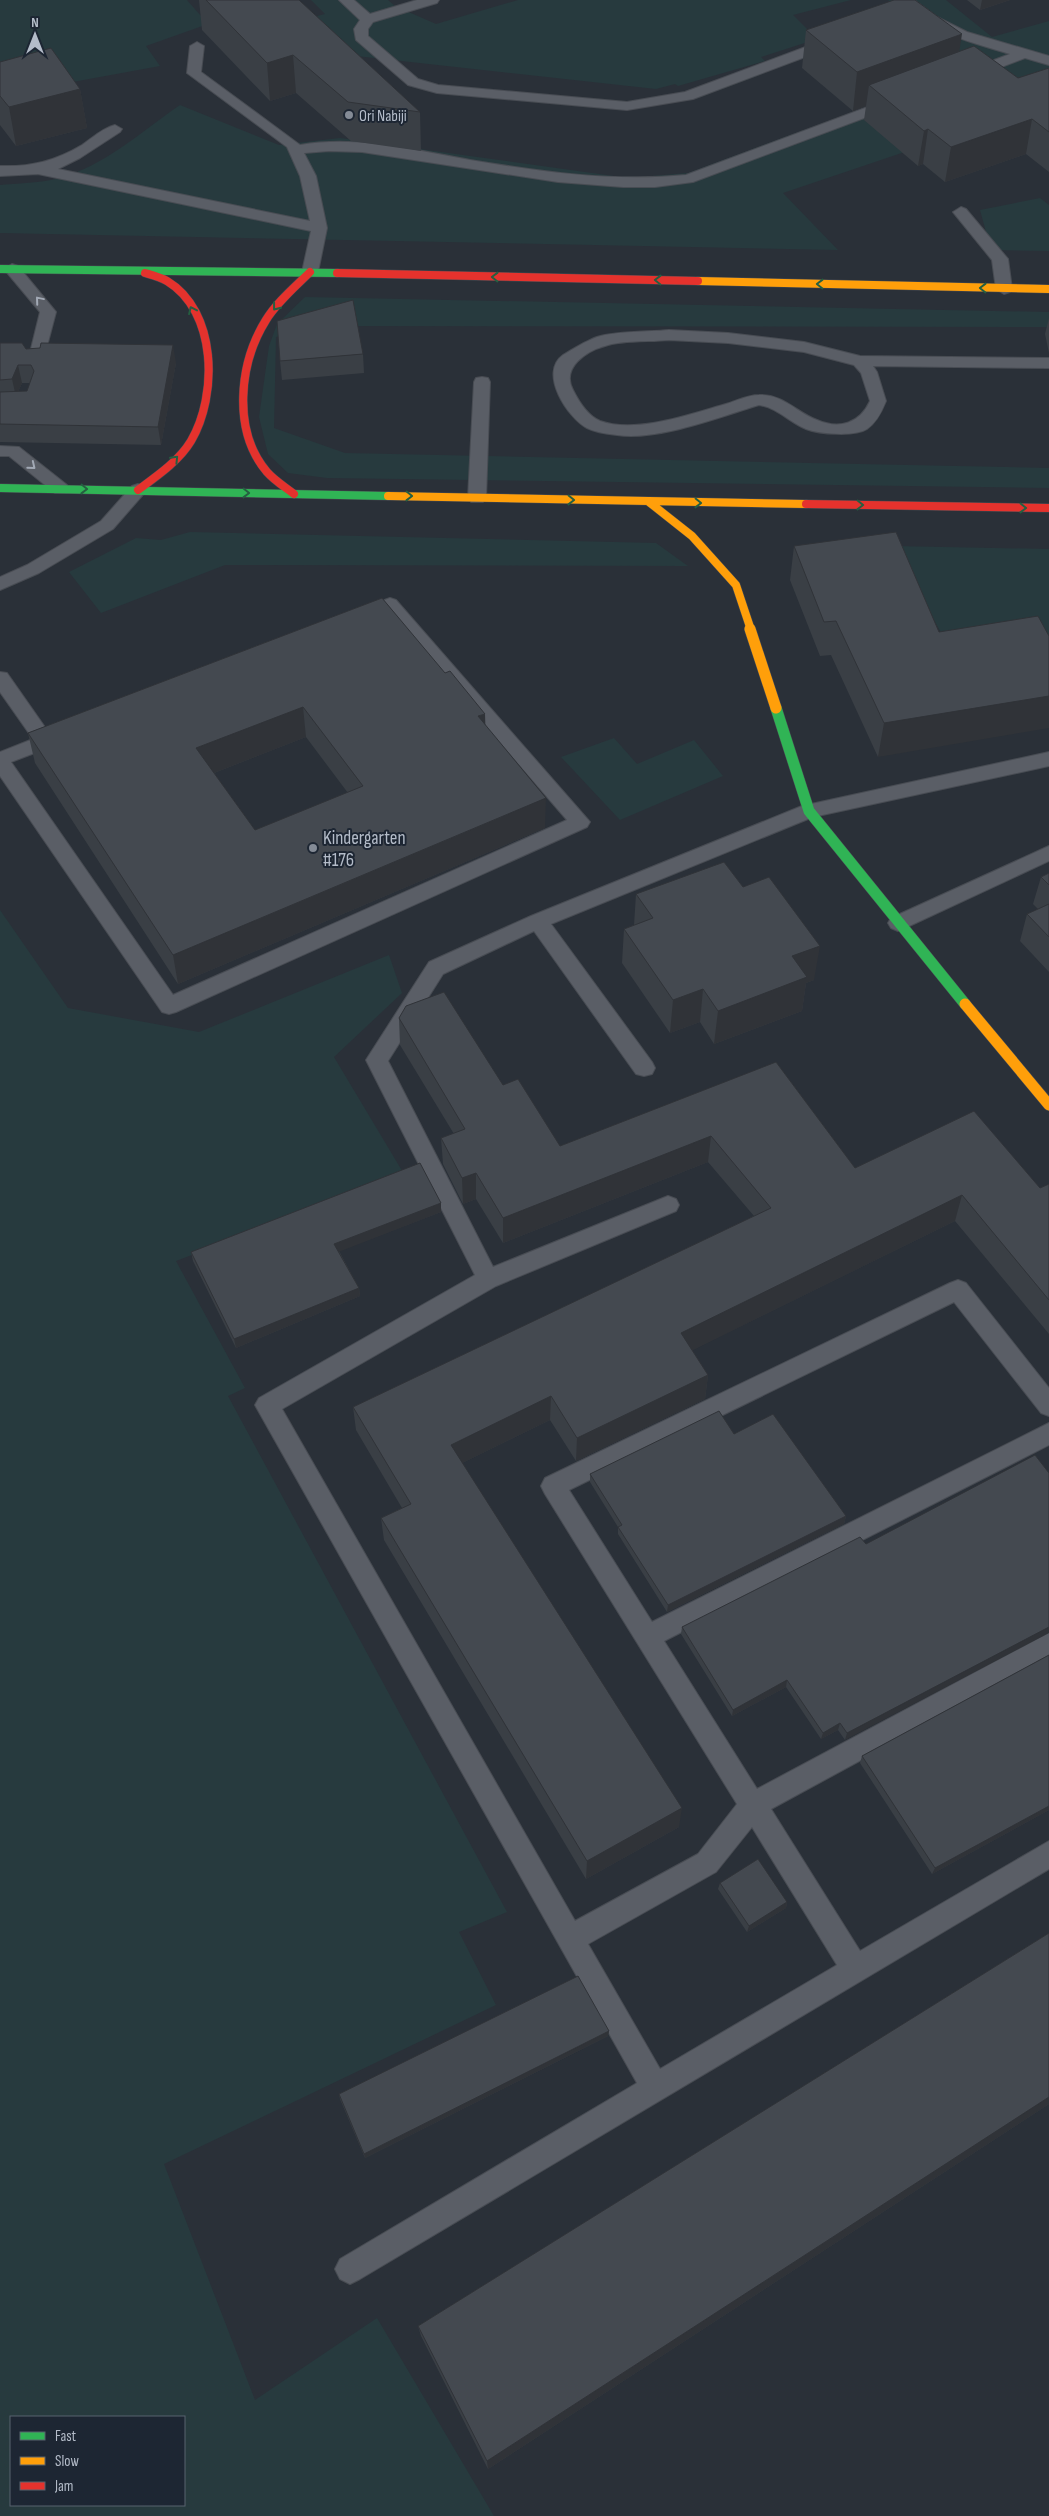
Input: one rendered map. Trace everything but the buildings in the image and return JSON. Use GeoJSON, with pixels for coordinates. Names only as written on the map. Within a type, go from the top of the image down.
{"type":"FeatureCollection","features":[{"type":"Feature","properties":{"kind":"main road"},"geometry":{"type":"LineString","coordinates":[[6,269],[310,272],[1049,289]]}},
{"type":"Feature","properties":{"kind":"main road"},"geometry":{"type":"LineString","coordinates":[[138,490],[175,460],[195,436],[206,410],[210,382],[210,356],[204,336],[186,297],[168,281],[139,270]]}},
{"type":"Feature","properties":{"kind":"main road"},"geometry":{"type":"LineString","coordinates":[[294,494],[265,469],[250,440],[243,414],[244,382],[251,350],[262,326],[278,304],[310,272]]}},
{"type":"Feature","properties":{"kind":"main road"},"geometry":{"type":"LineString","coordinates":[[0,488],[649,502],[1049,508]]}},
{"type":"Feature","properties":{"kind":"main road"},"geometry":{"type":"LineString","coordinates":[[649,502],[692,536],[736,585],[809,811],[898,923],[1049,1105]]}},
{"type":"Feature","properties":{"kind":"lane"},"geometry":{"type":"LineString","coordinates":[[346,0],[368,19]]}},
{"type":"Feature","properties":{"kind":"lane"},"geometry":{"type":"LineString","coordinates":[[432,0],[368,19],[361,29],[361,38],[413,82],[437,90],[627,106],[688,96],[850,35]]}},
{"type":"Feature","properties":{"kind":"lane"},"geometry":{"type":"LineString","coordinates":[[905,0],[932,20],[962,35],[1049,61]]}},
{"type":"Feature","properties":{"kind":"lane"},"geometry":{"type":"LineString","coordinates":[[904,20],[932,20]]}},
{"type":"Feature","properties":{"kind":"lane"},"geometry":{"type":"LineString","coordinates":[[197,46],[194,73],[293,145],[296,150],[308,176],[318,228],[310,272]]}},
{"type":"Feature","properties":{"kind":"lane"},"geometry":{"type":"LineString","coordinates":[[958,78],[1023,54]]}},
{"type":"Feature","properties":{"kind":"lane"},"geometry":{"type":"LineString","coordinates":[[296,150],[312,146],[357,147],[572,180],[620,184],[654,184],[688,180],[911,96]]}},
{"type":"Feature","properties":{"kind":"lane"},"geometry":{"type":"LineString","coordinates":[[42,170],[67,161],[115,129]]}},
{"type":"Feature","properties":{"kind":"lane"},"geometry":{"type":"LineString","coordinates":[[0,171],[42,170],[184,198],[318,228]]}},
{"type":"Feature","properties":{"kind":"lane"},"geometry":{"type":"LineString","coordinates":[[961,212],[1000,259],[1004,289]]}},
{"type":"Feature","properties":{"kind":"lane"},"geometry":{"type":"LineString","coordinates":[[6,269],[48,312],[36,361]]}},
{"type":"Feature","properties":{"kind":"lane"},"geometry":{"type":"LineString","coordinates":[[860,361],[868,372],[878,401],[872,414],[860,426],[834,429],[812,425],[774,402],[758,400],[680,423],[643,429],[618,430],[593,424],[574,408],[563,387],[562,371],[567,360],[602,341],[669,335],[728,338],[804,347],[860,361],[1049,363]]}},
{"type":"Feature","properties":{"kind":"lane"},"geometry":{"type":"LineString","coordinates":[[477,498],[482,382]]}},
{"type":"Feature","properties":{"kind":"lane"},"geometry":{"type":"LineString","coordinates":[[0,451],[13,451],[60,489]]}},
{"type":"Feature","properties":{"kind":"lane"},"geometry":{"type":"LineString","coordinates":[[0,584],[33,569],[108,525],[138,490]]}},
{"type":"Feature","properties":{"kind":"lane"},"geometry":{"type":"LineString","coordinates":[[72,730],[0,760],[169,1006],[580,822],[390,604],[344,622]]}},
{"type":"Feature","properties":{"kind":"lane"},"geometry":{"type":"LineString","coordinates":[[0,678],[45,741]]}},
{"type":"Feature","properties":{"kind":"lane"},"geometry":{"type":"LineString","coordinates":[[488,1278],[377,1060],[436,968],[538,921],[809,811],[1049,759]]}},
{"type":"Feature","properties":{"kind":"lane"},"geometry":{"type":"LineString","coordinates":[[898,923],[1049,853]]}},
{"type":"Feature","properties":{"kind":"lane"},"geometry":{"type":"LineString","coordinates":[[538,921],[644,1068]]}},
{"type":"Feature","properties":{"kind":"lane"},"geometry":{"type":"LineString","coordinates":[[655,2088],[267,1405],[488,1278],[668,1205]]}},
{"type":"Feature","properties":{"kind":"lane"},"geometry":{"type":"LineString","coordinates":[[855,1968],[553,1486],[958,1290],[1049,1406]]}},
{"type":"Feature","properties":{"kind":"lane"},"geometry":{"type":"LineString","coordinates":[[648,1637],[1049,1433]]}},
{"type":"Feature","properties":{"kind":"lane"},"geometry":{"type":"LineString","coordinates":[[571,1938],[707,1863],[753,1805],[1049,1645]]}},
{"type":"Feature","properties":{"kind":"lane"},"geometry":{"type":"LineString","coordinates":[[350,2269],[1049,1854]]}},
{"type":"Feature","properties":{"kind":"green space"},"geometry":{"type":"Polygon","coordinates":[[[0,0],[187,0],[208,24],[146,46],[160,66],[29,90],[0,79],[0,0]]]}},
{"type":"Feature","properties":{"kind":"green space"},"geometry":{"type":"Polygon","coordinates":[[[311,0],[388,0],[395,6],[436,24],[518,0],[851,0],[793,15],[817,39],[761,57],[765,61],[678,86],[675,84],[656,89],[329,53],[298,21],[325,14],[311,0]]]}},
{"type":"Feature","properties":{"kind":"green space"},"geometry":{"type":"Polygon","coordinates":[[[888,0],[946,0],[992,37],[1049,21],[1049,84],[955,135],[783,193],[838,250],[0,233],[0,185],[52,180],[84,169],[127,144],[180,105],[279,145],[340,138],[628,178],[688,173],[977,66],[888,0]]]}},
{"type":"Feature","properties":{"kind":"green space"},"geometry":{"type":"Polygon","coordinates":[[[1040,198],[1049,205],[1049,251],[991,250],[980,210],[1040,198]]]}},
{"type":"Feature","properties":{"kind":"green space"},"geometry":{"type":"Polygon","coordinates":[[[305,297],[1049,312],[1049,327],[326,326],[276,337],[274,428],[345,453],[1049,468],[1049,488],[327,478],[288,473],[268,454],[259,417],[269,346],[277,324],[305,297]]]}},
{"type":"Feature","properties":{"kind":"green space"},"geometry":{"type":"Polygon","coordinates":[[[190,532],[656,543],[688,566],[225,565],[101,613],[69,572],[136,538],[161,540],[190,532]]]}},
{"type":"Feature","properties":{"kind":"green space"},"geometry":{"type":"Polygon","coordinates":[[[893,546],[1049,549],[1049,649],[949,647],[893,546]]]}},
{"type":"Feature","properties":{"kind":"green space"},"geometry":{"type":"Polygon","coordinates":[[[614,738],[637,764],[694,740],[723,776],[620,820],[561,757],[614,738]]]}},
{"type":"Feature","properties":{"kind":"green space"},"geometry":{"type":"Polygon","coordinates":[[[0,910],[68,1008],[199,1032],[389,955],[402,993],[334,1057],[404,1174],[176,1261],[245,1388],[228,1396],[507,1912],[459,1932],[496,2005],[164,2164],[255,2400],[377,2318],[494,2516],[0,2516],[0,910]]]}},
{"type":"Feature","properties":{"kind":"traffic: fast"},"geometry":{"type":"LineString","coordinates":[[0,269],[337,273]]}},
{"type":"Feature","properties":{"kind":"traffic: fast"},"geometry":{"type":"LineString","coordinates":[[0,488],[388,496]]}},
{"type":"Feature","properties":{"kind":"traffic: fast"},"geometry":{"type":"LineString","coordinates":[[776,708],[809,811],[965,1004]]}},
{"type":"Feature","properties":{"kind":"traffic: slow"},"geometry":{"type":"LineString","coordinates":[[698,281],[1049,289]]}},
{"type":"Feature","properties":{"kind":"traffic: slow"},"geometry":{"type":"LineString","coordinates":[[388,496],[806,504]]}},
{"type":"Feature","properties":{"kind":"traffic: slow"},"geometry":{"type":"LineString","coordinates":[[649,502],[692,536],[736,585],[776,708]]}},
{"type":"Feature","properties":{"kind":"traffic: slow"},"geometry":{"type":"LineString","coordinates":[[965,1004],[1049,1105]]}},
{"type":"Feature","properties":{"kind":"traffic: jam"},"geometry":{"type":"LineString","coordinates":[[294,494],[268,473],[255,452],[248,434],[244,415],[243,395],[245,375],[250,356],[266,320],[310,272]]}},
{"type":"Feature","properties":{"kind":"traffic: jam"},"geometry":{"type":"LineString","coordinates":[[138,490],[174,461],[191,441],[201,422],[207,401],[209,379],[209,358],[204,336],[196,316],[185,298],[170,283],[145,273]]}},
{"type":"Feature","properties":{"kind":"traffic: jam"},"geometry":{"type":"LineString","coordinates":[[337,273],[698,281]]}},
{"type":"Feature","properties":{"kind":"traffic: jam"},"geometry":{"type":"LineString","coordinates":[[806,504],[1049,508]]}},
{"type":"Feature","properties":{"kind":"place","name":"Ori Nabiji"},"geometry":{"type":"Point","coordinates":[349,115]}},
{"type":"Feature","properties":{"kind":"place","name":"Kindergarten #176"},"geometry":{"type":"Point","coordinates":[313,848]}}]}
